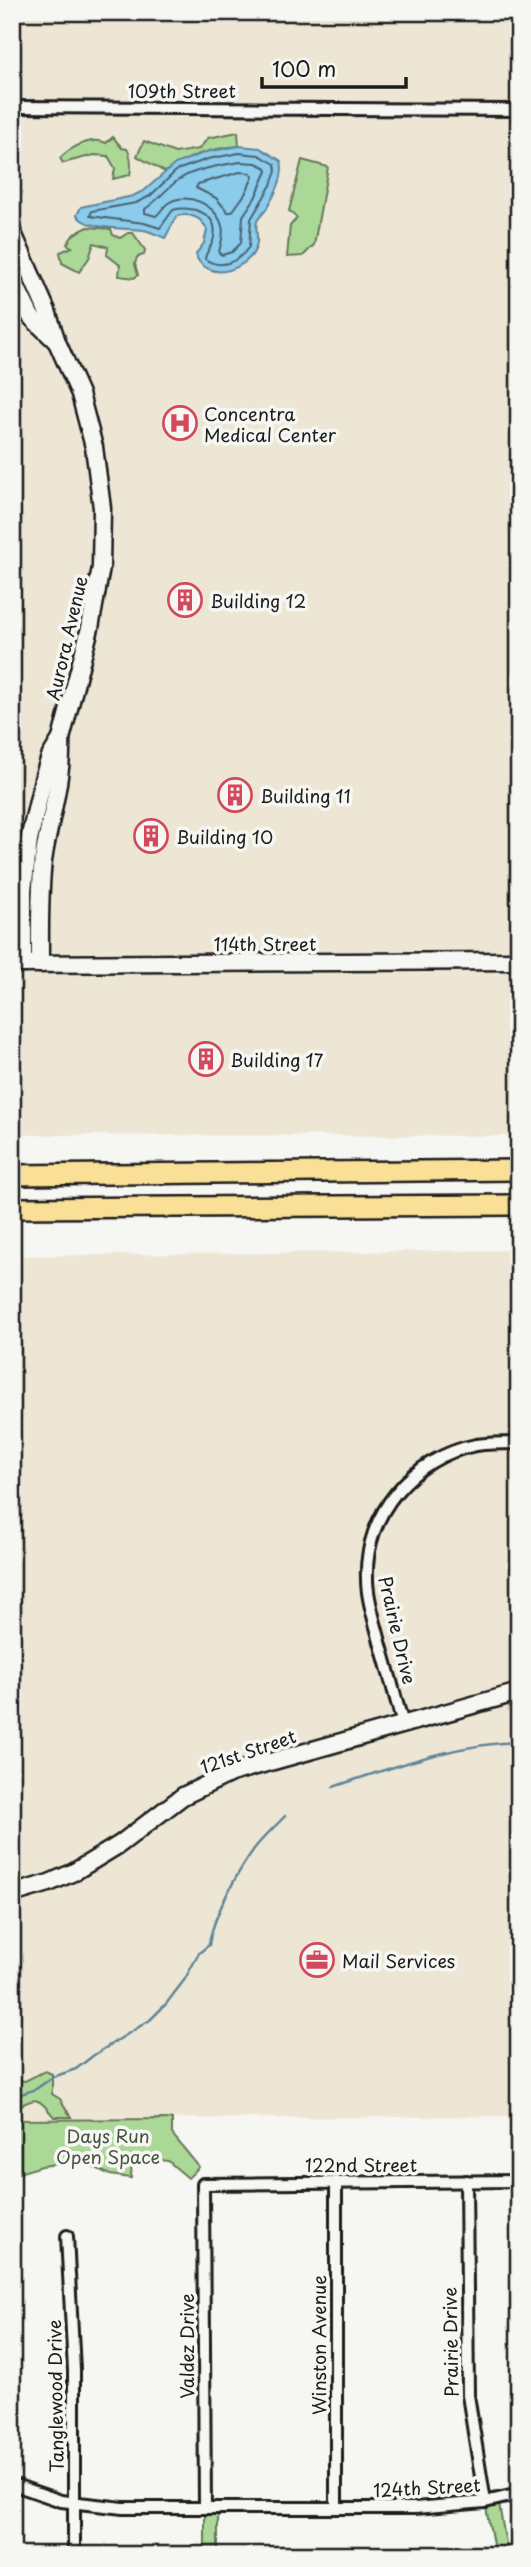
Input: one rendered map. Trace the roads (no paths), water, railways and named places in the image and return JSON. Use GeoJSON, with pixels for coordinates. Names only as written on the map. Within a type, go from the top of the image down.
{"type":"FeatureCollection","features":[{"type":"Feature","properties":{"kind":"highway"},"geometry":{"type":"LineString","coordinates":[[194,1174],[350,1161],[519,1156]]}},
{"type":"Feature","properties":{"kind":"highway"},"geometry":{"type":"LineString","coordinates":[[12,1175],[519,1170]]}},
{"type":"Feature","properties":{"kind":"highway"},"geometry":{"type":"LineString","coordinates":[[12,1208],[519,1205]]}},
{"type":"Feature","properties":{"kind":"street","name":"109th Street"},"geometry":{"type":"LineString","coordinates":[[12,107],[519,110]]}},
{"type":"Feature","properties":{"kind":"street","name":"Aurora Avenue"},"geometry":{"type":"LineString","coordinates":[[12,231],[47,311],[88,418],[102,508],[102,567],[97,599],[61,739],[62,762],[43,862],[40,964]]}},
{"type":"Feature","properties":{"kind":"street","name":"Aurora Avenue"},"geometry":{"type":"LineString","coordinates":[[12,278],[31,317],[57,342]]}},
{"type":"Feature","properties":{"kind":"street","name":"Aurora Avenue"},"geometry":{"type":"LineString","coordinates":[[18,964],[29,839],[44,775],[50,757],[61,739]]}},
{"type":"Feature","properties":{"kind":"street","name":"114th Street"},"geometry":{"type":"LineString","coordinates":[[18,964],[519,961]]}},
{"type":"Feature","properties":{"kind":"street","name":"Prairie Drive"},"geometry":{"type":"LineString","coordinates":[[403,1724],[368,1595],[371,1542],[383,1512],[392,1497],[416,1473],[446,1455],[492,1443],[519,1443]]}},
{"type":"Feature","properties":{"kind":"street","name":"121st Street"},"geometry":{"type":"LineString","coordinates":[[12,1894],[50,1883],[86,1865],[120,1844],[172,1803],[219,1778],[257,1764],[519,1692]]}},
{"type":"Feature","properties":{"kind":"street","name":"Prairie Drive"},"geometry":{"type":"LineString","coordinates":[[466,2181],[468,2395],[485,2502]]}},
{"type":"Feature","properties":{"kind":"street","name":"122nd Street"},"geometry":{"type":"LineString","coordinates":[[202,2183],[519,2181]]}},
{"type":"Feature","properties":{"kind":"street","name":"Winston Avenue"},"geometry":{"type":"LineString","coordinates":[[336,2182],[336,2508]]}},
{"type":"Feature","properties":{"kind":"street","name":"Valdez Drive"},"geometry":{"type":"LineString","coordinates":[[202,2183],[205,2508]]}},
{"type":"Feature","properties":{"kind":"street","name":"Tanglewood Drive"},"geometry":{"type":"LineString","coordinates":[[67,2236],[74,2370],[74,2555]]}},
{"type":"Feature","properties":{"kind":"street"},"geometry":{"type":"LineString","coordinates":[[12,2484],[74,2504]]}},
{"type":"Feature","properties":{"kind":"street","name":"124th Street"},"geometry":{"type":"LineString","coordinates":[[74,2504],[140,2508],[447,2506],[485,2502],[519,2494]]}},
{"type":"Feature","properties":{"kind":"water"},"geometry":{"type":"Polygon","coordinates":[[[239,146],[260,148],[281,161],[282,173],[273,197],[257,221],[255,250],[239,266],[216,271],[202,265],[196,254],[204,243],[207,230],[195,217],[177,216],[165,238],[143,230],[97,226],[81,220],[77,215],[81,207],[133,196],[145,190],[175,164],[206,152],[239,146]]]}},
{"type":"Feature","properties":{"kind":"waterway"},"geometry":{"type":"LineString","coordinates":[[333,1787],[447,1752],[519,1742]]}},
{"type":"Feature","properties":{"kind":"waterway"},"geometry":{"type":"LineString","coordinates":[[12,2097],[36,2089],[53,2077],[76,2069],[150,2020],[166,2004],[185,1979],[199,1953],[209,1945],[220,1909],[248,1858],[261,1840],[285,1816]]}},
{"type":"Feature","properties":{"kind":"place","name":"Concentra Medical Center"},"geometry":{"type":"Point","coordinates":[180,423]}},
{"type":"Feature","properties":{"kind":"place","name":"Building 12"},"geometry":{"type":"Point","coordinates":[185,600]}},
{"type":"Feature","properties":{"kind":"place","name":"Building 11"},"geometry":{"type":"Point","coordinates":[235,795]}},
{"type":"Feature","properties":{"kind":"place","name":"Building 10"},"geometry":{"type":"Point","coordinates":[151,836]}},
{"type":"Feature","properties":{"kind":"place","name":"Building 17"},"geometry":{"type":"Point","coordinates":[206,1059]}},
{"type":"Feature","properties":{"kind":"place","name":"Mail Services"},"geometry":{"type":"Point","coordinates":[317,1960]}},
{"type":"Feature","properties":{"kind":"park label","name":"Days Run Open Space"},"geometry":{"type":"Point","coordinates":[108,2145]}}]}
